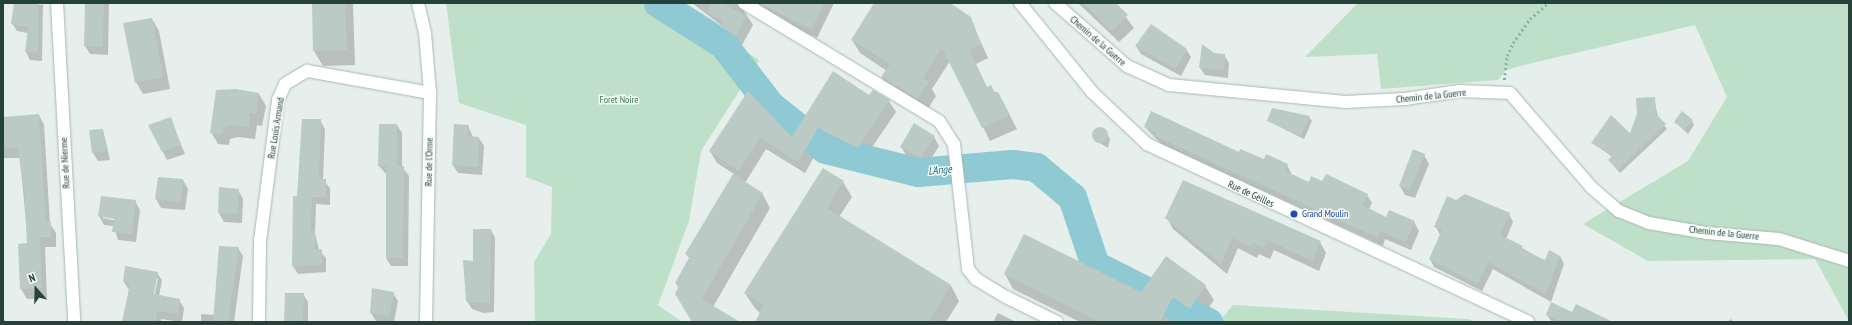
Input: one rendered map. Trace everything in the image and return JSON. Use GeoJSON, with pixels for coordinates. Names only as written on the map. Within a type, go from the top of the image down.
{"type":"FeatureCollection","features":[{"type":"Feature","properties":{"kind":"street","name":"Rue de Nierme"},"geometry":{"type":"LineString","coordinates":[[57,3],[74,322]]}},
{"type":"Feature","properties":{"kind":"street","name":"Rue de l'Orme"},"geometry":{"type":"LineString","coordinates":[[418,3],[425,33],[430,93],[426,322]]}},
{"type":"Feature","properties":{"kind":"street"},"geometry":{"type":"LineString","coordinates":[[744,3],[939,121],[949,132],[956,158],[968,269],[976,279],[1006,297],[1057,322]]}},
{"type":"Feature","properties":{"kind":"street","name":"Rue de Geilles"},"geometry":{"type":"LineString","coordinates":[[1020,3],[1092,92],[1147,144],[1529,322]]}},
{"type":"Feature","properties":{"kind":"street","name":"Chemin de la Guerre"},"geometry":{"type":"LineString","coordinates":[[1056,3],[1127,66],[1169,85],[1345,102],[1405,99],[1459,91],[1510,93],[1591,187],[1619,211],[1649,223],[1707,233],[1779,239],[1849,261]]}},
{"type":"Feature","properties":{"kind":"street","name":"Rue Louis Armand"},"geometry":{"type":"LineString","coordinates":[[258,322],[260,241],[278,100],[285,84],[307,71],[430,93]]}},
{"type":"Feature","properties":{"kind":"path"},"geometry":{"type":"LineString","coordinates":[[1504,92],[1507,56],[1530,20],[1548,3]]}},
{"type":"Feature","properties":{"kind":"path"},"geometry":{"type":"LineString","coordinates":[[3,321],[8,322]]}},
{"type":"Feature","properties":{"kind":"green space","name":"Foret Noire"},"geometry":{"type":"Polygon","coordinates":[[[446,3],[670,3],[759,60],[701,151],[689,221],[658,305],[682,322],[535,322],[534,262],[551,234],[552,187],[526,177],[526,125],[459,103],[446,3]]]}},
{"type":"Feature","properties":{"kind":"green space"},"geometry":{"type":"Polygon","coordinates":[[[1358,3],[1849,3],[1849,321],[1815,259],[1648,261],[1583,224],[1688,161],[1727,97],[1695,25],[1516,67],[1505,71],[1498,80],[1381,89],[1377,54],[1305,57],[1358,3]]]}},
{"type":"Feature","properties":{"kind":"green space"},"geometry":{"type":"Polygon","coordinates":[[[1233,305],[1469,319],[1476,322],[1219,322],[1233,305]]]}},
{"type":"Feature","properties":{"kind":"building"},"geometry":{"type":"Polygon","coordinates":[[[14,3],[38,3],[38,53],[25,52],[28,27],[11,24],[14,3]]]}},
{"type":"Feature","properties":{"kind":"building"},"geometry":{"type":"Polygon","coordinates":[[[85,3],[104,3],[103,47],[84,46],[85,3]]]}},
{"type":"Feature","properties":{"kind":"building"},"geometry":{"type":"Polygon","coordinates":[[[312,3],[345,3],[347,50],[313,51],[312,3]]]}},
{"type":"Feature","properties":{"kind":"building"},"geometry":{"type":"Polygon","coordinates":[[[712,3],[722,3],[746,16],[736,36],[721,27],[723,21],[707,13],[712,3]]]}},
{"type":"Feature","properties":{"kind":"building"},"geometry":{"type":"Polygon","coordinates":[[[758,3],[824,3],[812,29],[758,3]]]}},
{"type":"Feature","properties":{"kind":"building"},"geometry":{"type":"Polygon","coordinates":[[[874,3],[950,3],[971,17],[981,44],[969,50],[987,87],[991,85],[995,93],[998,92],[1010,115],[982,128],[942,48],[923,78],[929,82],[918,99],[881,77],[890,64],[851,40],[874,3]]]}},
{"type":"Feature","properties":{"kind":"building"},"geometry":{"type":"Polygon","coordinates":[[[1083,3],[1116,3],[1128,15],[1112,31],[1083,3]]]}},
{"type":"Feature","properties":{"kind":"building"},"geometry":{"type":"Polygon","coordinates":[[[152,18],[163,77],[135,83],[123,23],[152,18]]]}},
{"type":"Feature","properties":{"kind":"building"},"geometry":{"type":"Polygon","coordinates":[[[1151,24],[1187,49],[1176,69],[1135,46],[1151,24]]]}},
{"type":"Feature","properties":{"kind":"building"},"geometry":{"type":"Polygon","coordinates":[[[1202,44],[1214,53],[1225,54],[1224,70],[1199,68],[1202,44]]]}},
{"type":"Feature","properties":{"kind":"building"},"geometry":{"type":"Polygon","coordinates":[[[833,71],[869,95],[873,90],[890,100],[858,148],[818,128],[798,162],[760,138],[739,171],[709,151],[748,91],[792,137],[833,71]]]}},
{"type":"Feature","properties":{"kind":"building"},"geometry":{"type":"Polygon","coordinates":[[[236,89],[259,93],[256,114],[250,113],[249,127],[231,125],[224,128],[222,134],[210,133],[216,90],[236,89]]]}},
{"type":"Feature","properties":{"kind":"building"},"geometry":{"type":"Polygon","coordinates":[[[1655,97],[1656,114],[1666,124],[1618,170],[1608,160],[1613,155],[1591,143],[1611,115],[1630,133],[1637,114],[1636,98],[1655,97]]]}},
{"type":"Feature","properties":{"kind":"building"},"geometry":{"type":"Polygon","coordinates":[[[1272,108],[1310,116],[1301,136],[1267,121],[1272,108]]]}},
{"type":"Feature","properties":{"kind":"building"},"geometry":{"type":"Polygon","coordinates":[[[1151,111],[1239,152],[1240,149],[1264,159],[1266,154],[1288,164],[1285,171],[1309,182],[1311,176],[1322,181],[1326,174],[1368,194],[1362,205],[1386,217],[1389,210],[1415,221],[1406,242],[1381,231],[1378,238],[1155,136],[1157,133],[1144,127],[1151,111]]]}},
{"type":"Feature","properties":{"kind":"building"},"geometry":{"type":"Polygon","coordinates":[[[1682,111],[1693,120],[1685,130],[1674,122],[1682,111]]]}},
{"type":"Feature","properties":{"kind":"building"},"geometry":{"type":"Polygon","coordinates":[[[39,114],[46,222],[51,222],[51,237],[40,237],[42,288],[20,289],[18,244],[27,243],[25,201],[18,148],[3,147],[3,117],[39,114]]]}},
{"type":"Feature","properties":{"kind":"building"},"geometry":{"type":"Polygon","coordinates":[[[171,117],[181,145],[162,152],[148,125],[171,117]]]}},
{"type":"Feature","properties":{"kind":"building"},"geometry":{"type":"Polygon","coordinates":[[[302,119],[321,119],[319,179],[326,179],[326,197],[312,197],[311,231],[315,231],[315,249],[322,249],[322,265],[292,266],[293,196],[297,196],[302,119]]]}},
{"type":"Feature","properties":{"kind":"building"},"geometry":{"type":"Polygon","coordinates":[[[914,123],[935,136],[921,159],[900,147],[914,123]]]}},
{"type":"Feature","properties":{"kind":"building"},"geometry":{"type":"Polygon","coordinates":[[[379,124],[397,124],[397,166],[404,166],[403,258],[386,258],[386,166],[378,166],[379,124]]]}},
{"type":"Feature","properties":{"kind":"building"},"geometry":{"type":"Polygon","coordinates":[[[454,124],[469,125],[468,136],[479,137],[478,167],[452,165],[454,124]]]}},
{"type":"Feature","properties":{"kind":"building"},"geometry":{"type":"Polygon","coordinates":[[[1097,127],[1103,127],[1108,132],[1106,141],[1103,143],[1097,143],[1092,138],[1092,132],[1097,127]]]}},
{"type":"Feature","properties":{"kind":"building"},"geometry":{"type":"Polygon","coordinates":[[[103,129],[106,151],[92,153],[89,130],[103,129]]]}},
{"type":"Feature","properties":{"kind":"building"},"geometry":{"type":"Polygon","coordinates":[[[1413,149],[1425,154],[1410,190],[1399,186],[1413,149]]]}},
{"type":"Feature","properties":{"kind":"building"},"geometry":{"type":"Polygon","coordinates":[[[823,168],[844,181],[827,208],[951,285],[929,322],[755,322],[764,305],[744,293],[823,168]]]}},
{"type":"Feature","properties":{"kind":"building"},"geometry":{"type":"Polygon","coordinates":[[[733,174],[763,193],[702,299],[740,322],[692,322],[675,294],[679,286],[675,283],[690,256],[685,254],[733,174]]]}},
{"type":"Feature","properties":{"kind":"building"},"geometry":{"type":"Polygon","coordinates":[[[158,177],[183,179],[181,202],[155,199],[158,177]]]}},
{"type":"Feature","properties":{"kind":"building"},"geometry":{"type":"Polygon","coordinates":[[[1183,180],[1321,241],[1312,261],[1268,240],[1264,248],[1253,243],[1251,247],[1232,238],[1221,264],[1165,218],[1183,180]]]}},
{"type":"Feature","properties":{"kind":"building"},"geometry":{"type":"Polygon","coordinates":[[[219,187],[239,189],[238,214],[218,213],[219,187]]]}},
{"type":"Feature","properties":{"kind":"building"},"geometry":{"type":"Polygon","coordinates":[[[1465,194],[1510,213],[1500,235],[1523,246],[1521,249],[1545,260],[1549,250],[1560,256],[1546,294],[1488,262],[1478,284],[1429,259],[1442,230],[1434,227],[1447,196],[1456,200],[1465,194]]]}},
{"type":"Feature","properties":{"kind":"building"},"geometry":{"type":"Polygon","coordinates":[[[101,196],[136,200],[132,234],[112,232],[114,219],[98,216],[101,196]]]}},
{"type":"Feature","properties":{"kind":"building"},"geometry":{"type":"Polygon","coordinates":[[[473,229],[491,229],[490,304],[466,301],[463,260],[473,261],[473,229]]]}},
{"type":"Feature","properties":{"kind":"building"},"geometry":{"type":"Polygon","coordinates":[[[1024,234],[1141,292],[1166,256],[1206,285],[1190,309],[1173,297],[1160,322],[1099,322],[1004,274],[1024,234]]]}},
{"type":"Feature","properties":{"kind":"building"},"geometry":{"type":"Polygon","coordinates":[[[219,246],[239,247],[228,322],[213,322],[219,246]]]}},
{"type":"Feature","properties":{"kind":"building"},"geometry":{"type":"Polygon","coordinates":[[[125,266],[158,272],[154,294],[180,299],[178,314],[157,311],[156,322],[123,322],[130,283],[123,282],[125,266]]]}},
{"type":"Feature","properties":{"kind":"building"},"geometry":{"type":"Polygon","coordinates":[[[372,288],[394,292],[389,316],[370,313],[372,288]]]}},
{"type":"Feature","properties":{"kind":"building"},"geometry":{"type":"Polygon","coordinates":[[[285,293],[304,293],[303,322],[284,322],[285,293]]]}},
{"type":"Feature","properties":{"kind":"building"},"geometry":{"type":"Polygon","coordinates":[[[1551,302],[1572,312],[1576,304],[1613,322],[1561,322],[1546,315],[1551,302]]]}},
{"type":"Feature","properties":{"kind":"waterway","name":"L'Ange"},"geometry":{"type":"LineString","coordinates":[[658,3],[723,44],[770,105],[825,149],[918,172],[1012,164],[1036,167],[1072,197],[1095,265],[1208,322]]}},
{"type":"Feature","properties":{"kind":"place","name":"Grand Moulin"},"geometry":{"type":"Point","coordinates":[1294,214]}}]}
